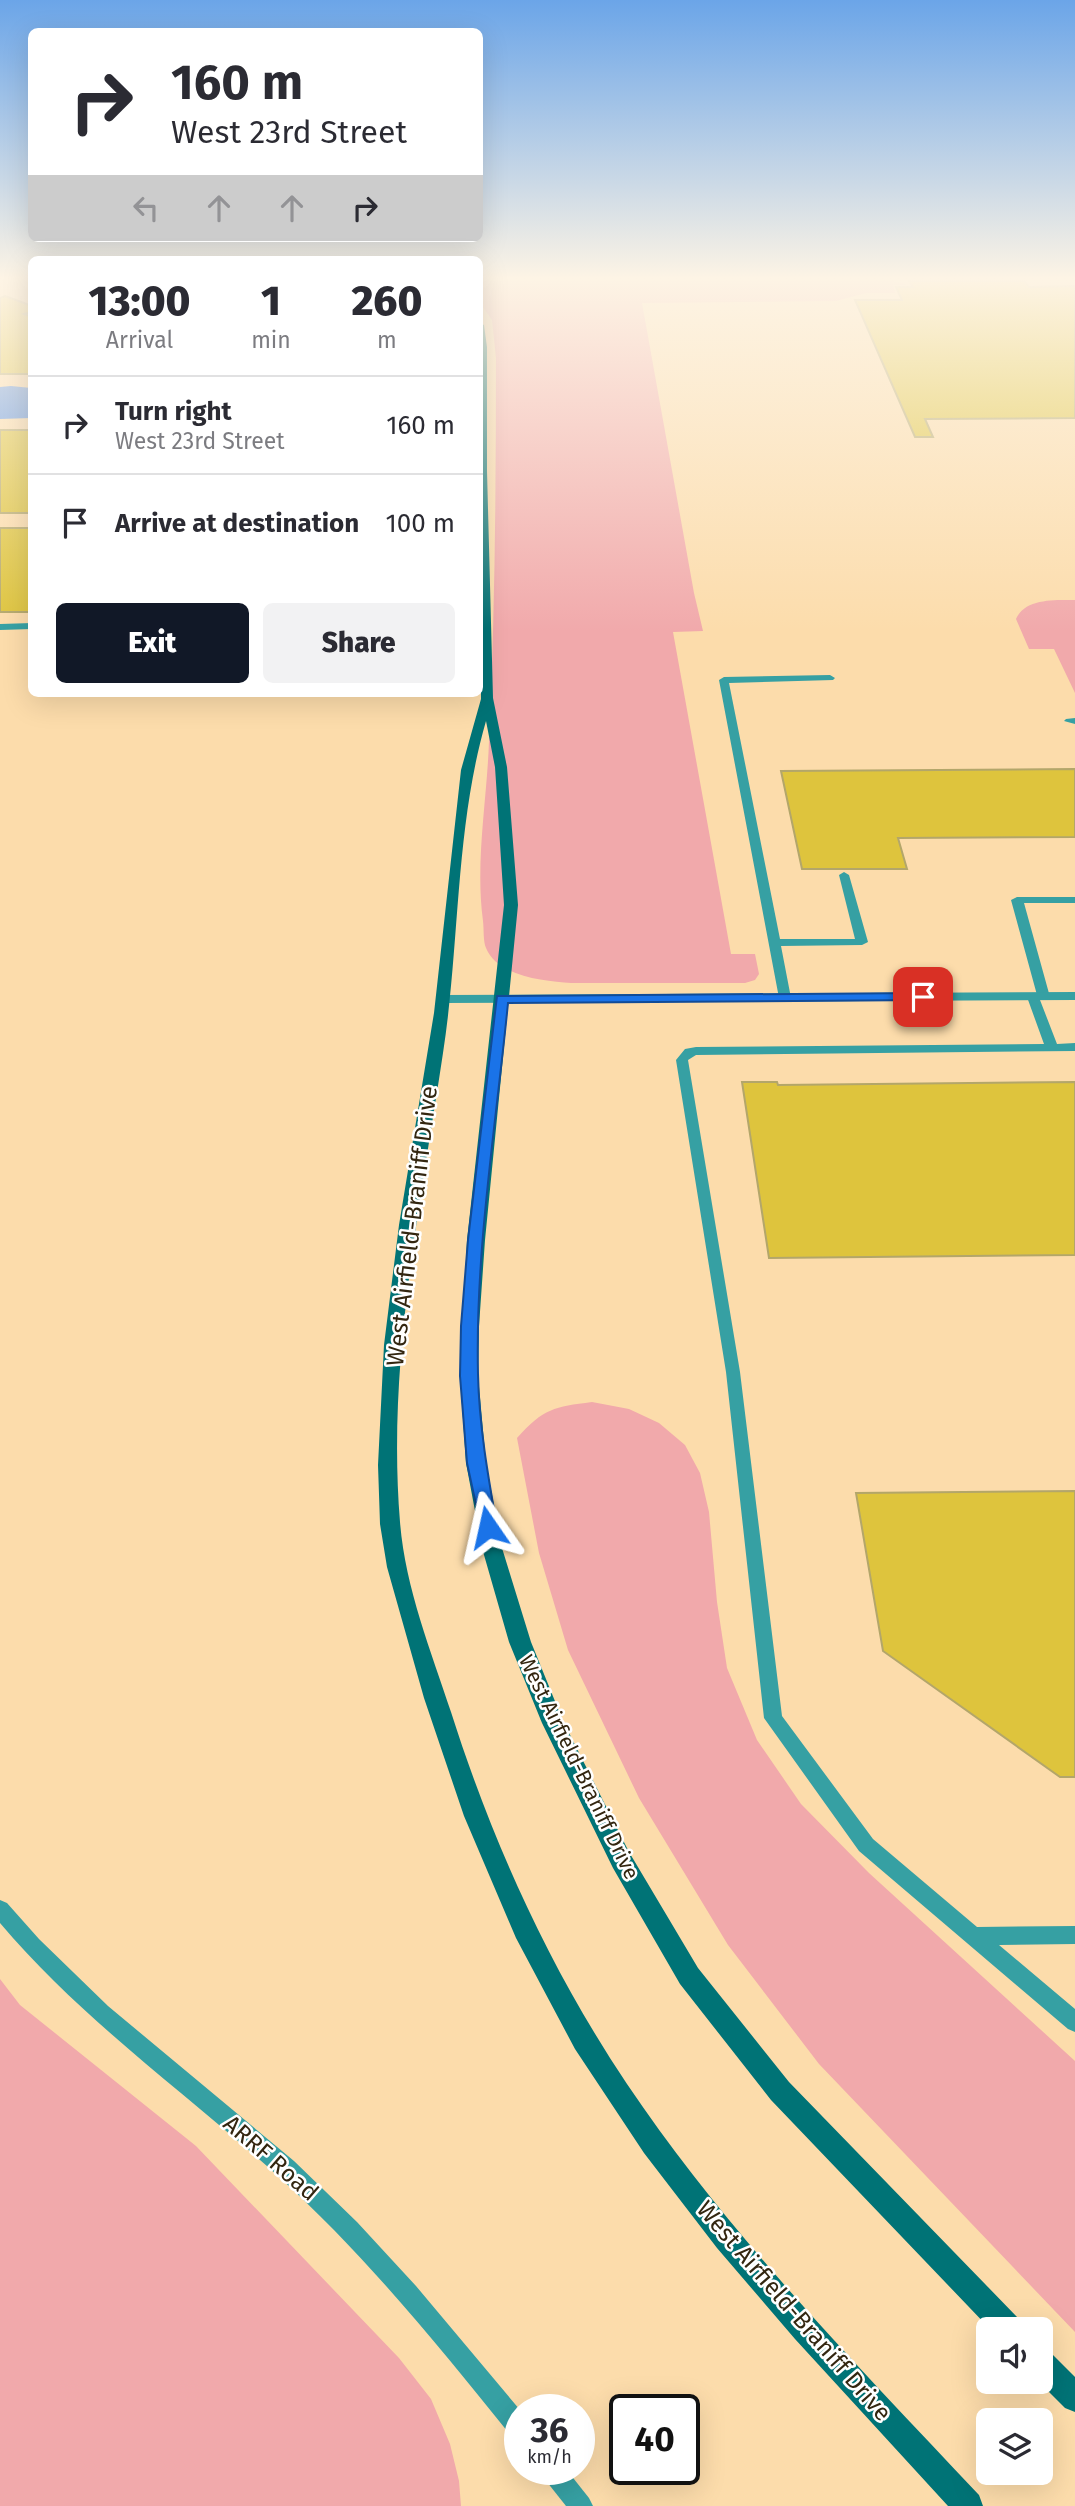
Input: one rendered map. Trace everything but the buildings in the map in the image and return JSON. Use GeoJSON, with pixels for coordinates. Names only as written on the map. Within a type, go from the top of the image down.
{"type":"FeatureCollection","features":[{"type":"Feature","properties":{"kind":"street","name":"West Airfield-Braniff Drive"},"geometry":{"type":"LineString","coordinates":[[483,642],[486,698],[500,767],[511,905],[476,1240],[469,1376],[476,1463],[492,1548],[520,1642],[553,1723],[615,1847],[689,1976],[780,2091],[997,2317]]}},
{"type":"Feature","properties":{"kind":"street","name":"West Airfield-Braniff Drive"},"geometry":{"type":"LineString","coordinates":[[486,698],[467,766],[444,999],[401,1273],[388,1455],[391,1529],[410,1614],[447,1741],[496,1872],[564,2006],[652,2143],[768,2289],[968,2506]]}},
{"type":"Feature","properties":{"kind":"street"},"geometry":{"type":"LineString","coordinates":[[444,999],[1075,996]]}},
{"type":"Feature","properties":{"kind":"street"},"geometry":{"type":"LineString","coordinates":[[1053,2375],[1075,2398]]}},
{"type":"Feature","properties":{"kind":"lane"},"geometry":{"type":"LineString","coordinates":[[0,627],[28,626]]}},
{"type":"Feature","properties":{"kind":"lane"},"geometry":{"type":"LineString","coordinates":[[785,998],[724,680],[830,678]]}},
{"type":"Feature","properties":{"kind":"lane"},"geometry":{"type":"LineString","coordinates":[[774,943],[862,942],[844,875]]}},
{"type":"Feature","properties":{"kind":"lane"},"geometry":{"type":"LineString","coordinates":[[1052,1048],[1017,900],[1075,900]]}},
{"type":"Feature","properties":{"kind":"lane"},"geometry":{"type":"LineString","coordinates":[[1075,1048],[696,1051],[689,1052],[681,1060],[733,1372],[773,1718],[866,1845],[1075,2022]]}},
{"type":"Feature","properties":{"kind":"lane","name":"ARRF Road"},"geometry":{"type":"LineString","coordinates":[[0,1909],[69,1985],[124,2035],[286,2170],[349,2230],[415,2302],[504,2410]]}},
{"type":"Feature","properties":{"kind":"lane"},"geometry":{"type":"LineString","coordinates":[[974,1936],[1075,1935]]}},
{"type":"Feature","properties":{"kind":"lane"},"geometry":{"type":"LineString","coordinates":[[564,2485],[581,2506]]}},
{"type":"Feature","properties":{"kind":"shaded area"},"geometry":{"type":"Polygon","coordinates":[[[0,398],[28,398],[28,697],[483,697],[483,398],[1075,398],[1075,2506],[0,2506],[0,398]]]}},
{"type":"Feature","properties":{"kind":"shaded area"},"geometry":{"type":"Polygon","coordinates":[[[496,398],[659,398],[703,631],[673,632],[731,954],[755,954],[759,974],[755,980],[745,983],[548,981],[511,971],[492,958],[486,948],[480,876],[493,645],[496,398]]]}},
{"type":"Feature","properties":{"kind":"shaded area"},"geometry":{"type":"Polygon","coordinates":[[[1050,600],[1075,600],[1075,693],[1054,649],[1029,649],[1016,619],[1020,612],[1033,604],[1050,600]]]}},
{"type":"Feature","properties":{"kind":"shaded area"},"geometry":{"type":"Polygon","coordinates":[[[592,1402],[629,1409],[659,1423],[685,1445],[700,1473],[709,1512],[717,1602],[727,1668],[757,1740],[801,1804],[869,1873],[1075,2061],[1075,2332],[819,2064],[728,1945],[639,1798],[568,1650],[539,1553],[517,1438],[535,1420],[550,1411],[592,1402]]]}},
{"type":"Feature","properties":{"kind":"shaded area"},"geometry":{"type":"Polygon","coordinates":[[[0,1979],[20,2005],[196,2146],[399,2358],[431,2399],[450,2444],[459,2481],[461,2506],[0,2506],[0,1979]]]}},
{"type":"Feature","properties":{"kind":"water"},"geometry":{"type":"Polygon","coordinates":[[[0,398],[28,398],[28,418],[0,419],[0,398]]]}},
{"type":"Feature","properties":{"kind":"route"},"geometry":{"type":"LineString","coordinates":[[488,1527],[476,1463],[469,1376],[470,1326],[476,1240],[502,999],[923,997]]}}]}
